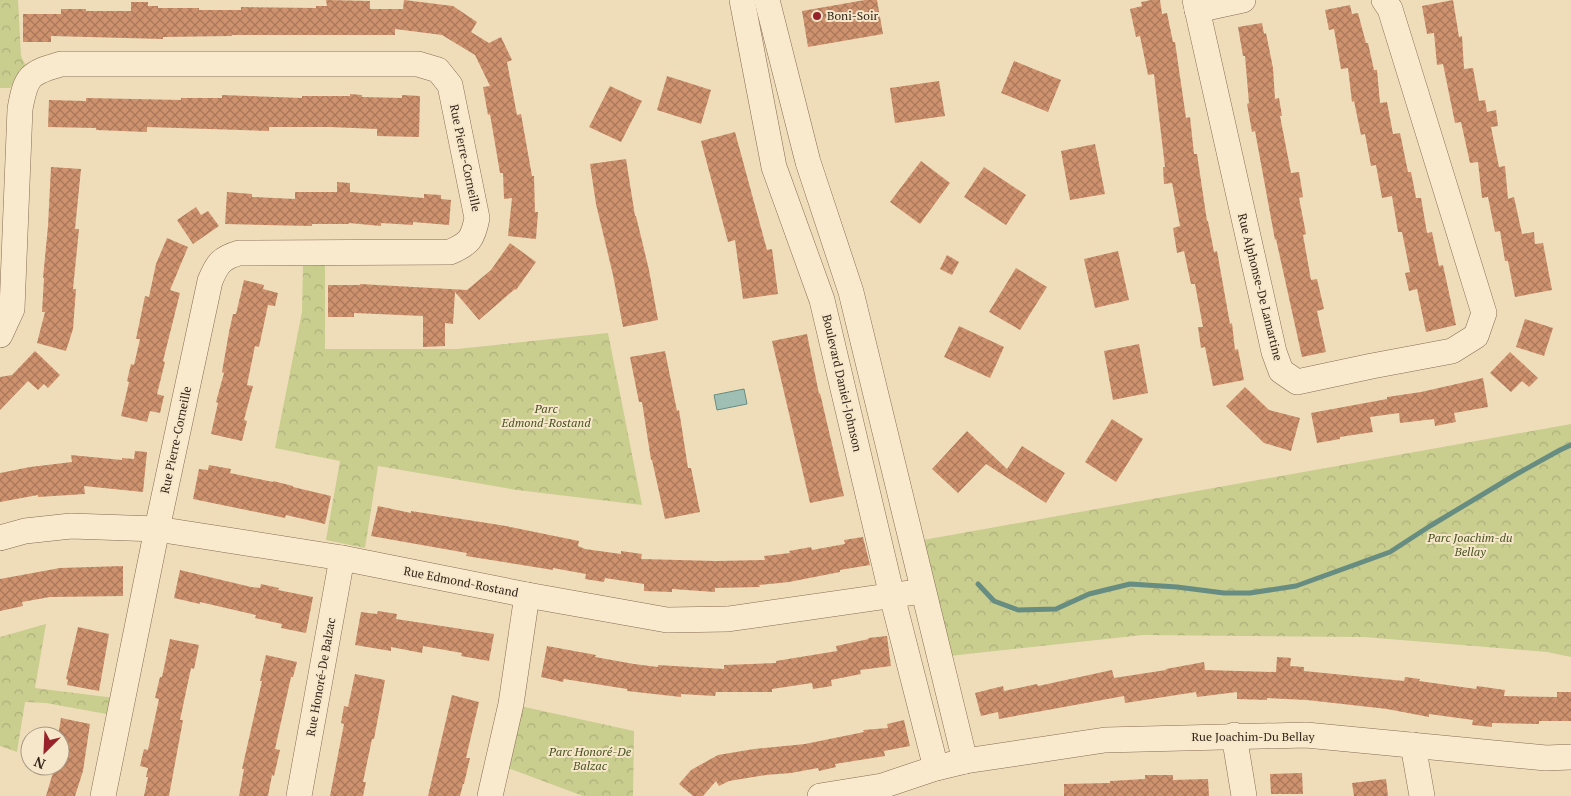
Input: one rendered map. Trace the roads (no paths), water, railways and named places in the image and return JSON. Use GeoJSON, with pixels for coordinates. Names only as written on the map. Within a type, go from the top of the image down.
{"type":"FeatureCollection","features":[{"type":"Feature","properties":{"kind":"street","name":"Boulevard Daniel-Johnson"},"geometry":{"type":"LineString","coordinates":[[742,0],[774,167],[822,300],[892,596],[936,768]]}},
{"type":"Feature","properties":{"kind":"street"},"geometry":{"type":"LineString","coordinates":[[766,0],[808,162],[851,292],[965,761]]}},
{"type":"Feature","properties":{"kind":"street","name":"Rue Alphonse-De Lamartine"},"geometry":{"type":"LineString","coordinates":[[1243,0],[1196,5],[1274,352],[1281,371],[1297,382],[1452,351],[1476,336],[1484,313],[1390,9],[1384,0]]}},
{"type":"Feature","properties":{"kind":"street","name":"Rue Pierre-Corneille"},"geometry":{"type":"LineString","coordinates":[[0,335],[12,309],[20,109],[27,80],[39,70],[60,64],[418,64],[438,70],[450,85],[477,218],[474,234],[464,246],[450,252],[239,252],[224,257],[215,269],[210,281],[157,528],[103,796]]}},
{"type":"Feature","properties":{"kind":"street","name":"Rue Edmond-Rostand"},"geometry":{"type":"LineString","coordinates":[[0,538],[25,531],[71,526],[157,528],[342,558],[527,595],[667,620],[728,619],[923,591]]}},
{"type":"Feature","properties":{"kind":"street","name":"Rue Honoré-De Balzac"},"geometry":{"type":"LineString","coordinates":[[300,796],[342,558]]}},
{"type":"Feature","properties":{"kind":"street"},"geometry":{"type":"LineString","coordinates":[[490,796],[511,704],[527,595]]}},
{"type":"Feature","properties":{"kind":"street"},"geometry":{"type":"LineString","coordinates":[[1234,735],[1244,796]]}},
{"type":"Feature","properties":{"kind":"street","name":"Rue Joachim-Du Bellay"},"geometry":{"type":"LineString","coordinates":[[820,796],[882,786],[936,768],[965,761],[1105,740],[1234,735],[1306,735],[1546,758],[1571,757]]}},
{"type":"Feature","properties":{"kind":"street"},"geometry":{"type":"LineString","coordinates":[[1413,745],[1422,796]]}},
{"type":"Feature","properties":{"kind":"water"},"geometry":{"type":"Polygon","coordinates":[[[744,389],[747,404],[717,410],[714,395],[744,389]]]}},
{"type":"Feature","properties":{"kind":"waterway"},"geometry":{"type":"LineString","coordinates":[[978,584],[994,601],[1018,610],[1056,609],[1089,594],[1130,584],[1224,593],[1250,593],[1296,586],[1390,552],[1515,475],[1571,445]]}},
{"type":"Feature","properties":{"kind":"place","name":"Boni-Soir"},"geometry":{"type":"Point","coordinates":[817,16]}},
{"type":"Feature","properties":{"kind":"park label","name":"Parc Edmond-Rostand"},"geometry":{"type":"Point","coordinates":[546,416]}},
{"type":"Feature","properties":{"kind":"park label","name":"Parc Joachim-du Bellay"},"geometry":{"type":"Point","coordinates":[1470,545]}},
{"type":"Feature","properties":{"kind":"park label","name":"Parc Honoré-De Balzac"},"geometry":{"type":"Point","coordinates":[590,759]}}]}
